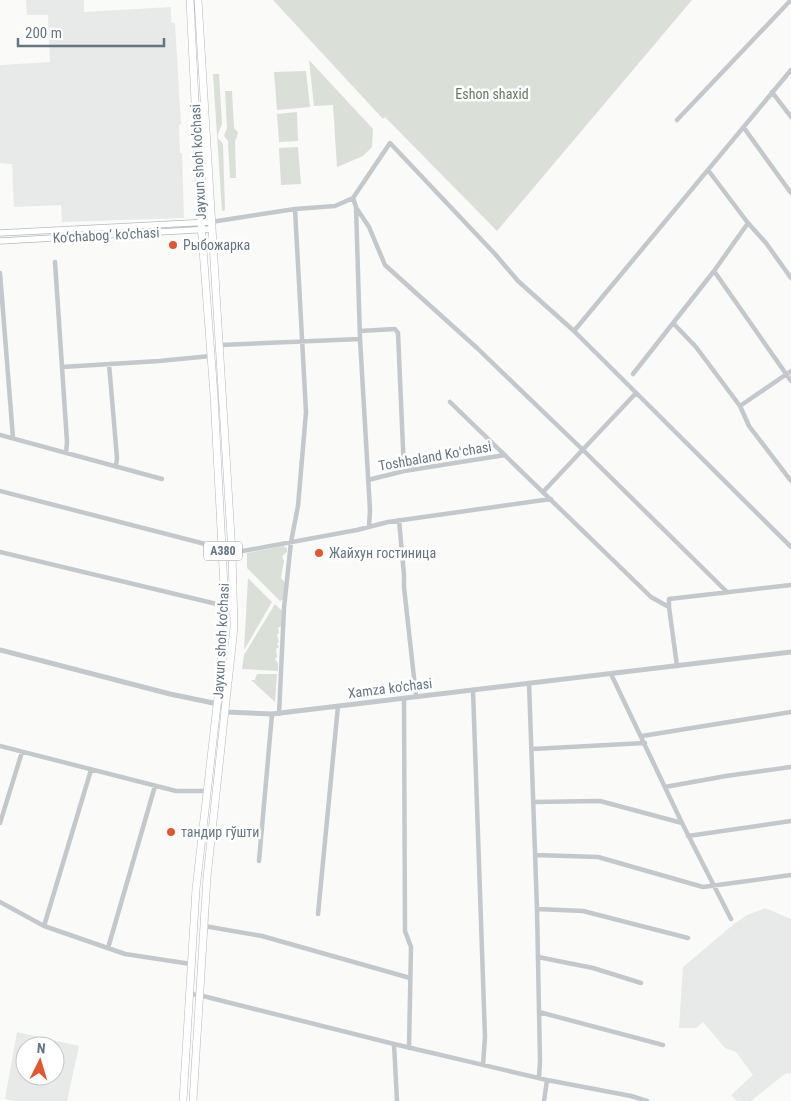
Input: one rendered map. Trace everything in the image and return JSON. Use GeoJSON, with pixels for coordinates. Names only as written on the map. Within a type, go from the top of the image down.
{"type":"FeatureCollection","features":[{"type":"Feature","properties":{"kind":"highway","name":"Jayxun shoh ko'chasi"},"geometry":{"type":"LineString","coordinates":[[183,1101],[196,889],[218,704],[225,606],[223,545],[201,226],[190,0]]}},
{"type":"Feature","properties":{"kind":"highway","name":"Jayxun shoh ko'chasi"},"geometry":{"type":"LineString","coordinates":[[192,1101],[207,877],[234,627],[232,553],[198,0]]}},
{"type":"Feature","properties":{"kind":"highway"},"geometry":{"type":"LineString","coordinates":[[196,134],[206,134]]}},
{"type":"Feature","properties":{"kind":"main road","name":"Ko‘chabog‘ ko‘chasi"},"geometry":{"type":"LineString","coordinates":[[0,241],[211,225]]}},
{"type":"Feature","properties":{"kind":"main road","name":"Ko‘chabog‘ ko‘chasi"},"geometry":{"type":"LineString","coordinates":[[0,233],[65,229],[201,226]]}},
{"type":"Feature","properties":{"kind":"street"},"geometry":{"type":"LineString","coordinates":[[677,120],[789,2]]}},
{"type":"Feature","properties":{"kind":"street"},"geometry":{"type":"LineString","coordinates":[[574,331],[791,70]]}},
{"type":"Feature","properties":{"kind":"street"},"geometry":{"type":"LineString","coordinates":[[772,92],[791,117]]}},
{"type":"Feature","properties":{"kind":"street"},"geometry":{"type":"LineString","coordinates":[[744,128],[791,192]]}},
{"type":"Feature","properties":{"kind":"street"},"geometry":{"type":"LineString","coordinates":[[211,225],[295,209],[335,206],[353,198],[390,142],[518,281],[574,331],[791,547]]}},
{"type":"Feature","properties":{"kind":"street"},"geometry":{"type":"LineString","coordinates":[[708,170],[748,224],[766,243],[791,278]]}},
{"type":"Feature","properties":{"kind":"street"},"geometry":{"type":"LineString","coordinates":[[353,198],[356,207],[369,227],[385,265],[477,348],[727,592]]}},
{"type":"Feature","properties":{"kind":"street"},"geometry":{"type":"LineString","coordinates":[[356,207],[360,339],[370,510],[369,527]]}},
{"type":"Feature","properties":{"kind":"street"},"geometry":{"type":"LineString","coordinates":[[279,714],[284,608],[291,542],[298,506],[306,412],[295,209]]}},
{"type":"Feature","properties":{"kind":"street"},"geometry":{"type":"LineString","coordinates":[[634,374],[748,224]]}},
{"type":"Feature","properties":{"kind":"street"},"geometry":{"type":"LineString","coordinates":[[65,229],[65,237]]}},
{"type":"Feature","properties":{"kind":"street"},"geometry":{"type":"LineString","coordinates":[[55,262],[67,442],[66,453]]}},
{"type":"Feature","properties":{"kind":"street"},"geometry":{"type":"LineString","coordinates":[[714,271],[791,381]]}},
{"type":"Feature","properties":{"kind":"street"},"geometry":{"type":"LineString","coordinates":[[0,273],[13,438]]}},
{"type":"Feature","properties":{"kind":"street"},"geometry":{"type":"LineString","coordinates":[[673,323],[696,347],[740,406],[749,426],[791,481]]}},
{"type":"Feature","properties":{"kind":"street"},"geometry":{"type":"LineString","coordinates":[[360,332],[389,328],[395,329],[398,333],[404,471]]}},
{"type":"Feature","properties":{"kind":"street"},"geometry":{"type":"LineString","coordinates":[[220,345],[360,339]]}},
{"type":"Feature","properties":{"kind":"street"},"geometry":{"type":"LineString","coordinates":[[62,367],[211,356]]}},
{"type":"Feature","properties":{"kind":"street"},"geometry":{"type":"LineString","coordinates":[[109,364],[117,458],[116,466]]}},
{"type":"Feature","properties":{"kind":"street"},"geometry":{"type":"LineString","coordinates":[[740,406],[791,371]]}},
{"type":"Feature","properties":{"kind":"street"},"geometry":{"type":"LineString","coordinates":[[543,492],[636,393]]}},
{"type":"Feature","properties":{"kind":"street"},"geometry":{"type":"LineString","coordinates":[[450,402],[651,597],[670,607]]}},
{"type":"Feature","properties":{"kind":"street"},"geometry":{"type":"LineString","coordinates":[[0,435],[162,478]]}},
{"type":"Feature","properties":{"kind":"street","name":"Toshbaland Koʻchasi"},"geometry":{"type":"LineString","coordinates":[[368,480],[404,471],[505,455]]}},
{"type":"Feature","properties":{"kind":"street"},"geometry":{"type":"LineString","coordinates":[[0,491],[208,545],[223,545]]}},
{"type":"Feature","properties":{"kind":"street"},"geometry":{"type":"LineString","coordinates":[[232,553],[399,520],[551,499]]}},
{"type":"Feature","properties":{"kind":"street"},"geometry":{"type":"LineString","coordinates":[[399,520],[416,696]]}},
{"type":"Feature","properties":{"kind":"street"},"geometry":{"type":"LineString","coordinates":[[0,552],[225,606]]}},
{"type":"Feature","properties":{"kind":"street"},"geometry":{"type":"LineString","coordinates":[[677,666],[669,598],[791,585]]}},
{"type":"Feature","properties":{"kind":"street"},"geometry":{"type":"LineString","coordinates":[[0,650],[170,694],[218,704],[226,712]]}},
{"type":"Feature","properties":{"kind":"street","name":"Xamza ko'chasi"},"geometry":{"type":"LineString","coordinates":[[226,712],[279,714],[791,652]]}},
{"type":"Feature","properties":{"kind":"street"},"geometry":{"type":"LineString","coordinates":[[611,674],[688,836],[731,919]]}},
{"type":"Feature","properties":{"kind":"street"},"geometry":{"type":"LineString","coordinates":[[529,683],[537,909],[539,1078]]}},
{"type":"Feature","properties":{"kind":"street"},"geometry":{"type":"LineString","coordinates":[[473,690],[485,1027],[483,1065]]}},
{"type":"Feature","properties":{"kind":"street"},"geometry":{"type":"LineString","coordinates":[[404,698],[406,931],[412,946],[409,1048]]}},
{"type":"Feature","properties":{"kind":"street"},"geometry":{"type":"LineString","coordinates":[[318,914],[338,706]]}},
{"type":"Feature","properties":{"kind":"street"},"geometry":{"type":"LineString","coordinates":[[642,736],[791,712]]}},
{"type":"Feature","properties":{"kind":"street"},"geometry":{"type":"LineString","coordinates":[[259,861],[272,714]]}},
{"type":"Feature","properties":{"kind":"street"},"geometry":{"type":"LineString","coordinates":[[532,749],[645,743]]}},
{"type":"Feature","properties":{"kind":"street"},"geometry":{"type":"LineString","coordinates":[[0,746],[176,791],[208,791]]}},
{"type":"Feature","properties":{"kind":"street"},"geometry":{"type":"LineString","coordinates":[[0,823],[22,752]]}},
{"type":"Feature","properties":{"kind":"street"},"geometry":{"type":"LineString","coordinates":[[665,787],[791,767]]}},
{"type":"Feature","properties":{"kind":"street"},"geometry":{"type":"LineString","coordinates":[[44,926],[91,770]]}},
{"type":"Feature","properties":{"kind":"street"},"geometry":{"type":"LineString","coordinates":[[108,948],[155,786]]}},
{"type":"Feature","properties":{"kind":"street"},"geometry":{"type":"LineString","coordinates":[[533,802],[600,801],[682,822]]}},
{"type":"Feature","properties":{"kind":"street"},"geometry":{"type":"LineString","coordinates":[[688,836],[791,821]]}},
{"type":"Feature","properties":{"kind":"street"},"geometry":{"type":"LineString","coordinates":[[535,855],[598,857],[704,887],[791,875]]}},
{"type":"Feature","properties":{"kind":"street"},"geometry":{"type":"LineString","coordinates":[[0,902],[44,926],[135,957],[191,964]]}},
{"type":"Feature","properties":{"kind":"street"},"geometry":{"type":"LineString","coordinates":[[537,909],[583,910],[688,938]]}},
{"type":"Feature","properties":{"kind":"street"},"geometry":{"type":"LineString","coordinates":[[204,926],[262,936],[410,978]]}},
{"type":"Feature","properties":{"kind":"street"},"geometry":{"type":"LineString","coordinates":[[538,957],[593,968],[641,983]]}},
{"type":"Feature","properties":{"kind":"street"},"geometry":{"type":"LineString","coordinates":[[189,994],[200,994],[409,1048],[547,1080],[632,1096],[647,1101]]}},
{"type":"Feature","properties":{"kind":"street"},"geometry":{"type":"LineString","coordinates":[[539,1012],[662,1045]]}},
{"type":"Feature","properties":{"kind":"street"},"geometry":{"type":"LineString","coordinates":[[394,1044],[397,1101]]}},
{"type":"Feature","properties":{"kind":"street"},"geometry":{"type":"LineString","coordinates":[[544,1101],[547,1080]]}},
{"type":"Feature","properties":{"kind":"shaded area"},"geometry":{"type":"Polygon","coordinates":[[[26,0],[84,0],[84,12],[171,7],[171,22],[175,23],[184,218],[62,222],[61,205],[14,207],[12,164],[0,163],[0,65],[50,62],[48,15],[27,15],[26,0]]]}},
{"type":"Feature","properties":{"kind":"shaded area"},"geometry":{"type":"Polygon","coordinates":[[[765,908],[791,919],[791,1074],[786,1073],[751,1101],[737,1101],[731,1095],[753,1075],[736,1052],[725,1048],[703,1022],[696,1028],[679,1028],[683,967],[734,924],[747,915],[765,908]]]}},
{"type":"Feature","properties":{"kind":"shaded area"},"geometry":{"type":"Polygon","coordinates":[[[17,1032],[35,1036],[16,1036],[17,1032]]]}},
{"type":"Feature","properties":{"kind":"shaded area"},"geometry":{"type":"Polygon","coordinates":[[[15,1043],[15,1086],[65,1086],[65,1043],[79,1046],[67,1101],[15,1101],[5,1099],[15,1043]]]}},
{"type":"Feature","properties":{"kind":"green space","name":"Eshon shaxid"},"geometry":{"type":"Polygon","coordinates":[[[273,0],[692,0],[497,231],[385,117],[383,119],[273,0]]]}},
{"type":"Feature","properties":{"kind":"green space"},"geometry":{"type":"Polygon","coordinates":[[[309,60],[373,129],[372,147],[363,156],[337,167],[333,105],[314,106],[309,60]]]}},
{"type":"Feature","properties":{"kind":"green space"},"geometry":{"type":"Polygon","coordinates":[[[306,71],[310,107],[277,110],[274,72],[306,71]]]}},
{"type":"Feature","properties":{"kind":"green space"},"geometry":{"type":"Polygon","coordinates":[[[213,74],[219,74],[222,124],[218,138],[223,144],[225,210],[222,211],[213,74]]]}},
{"type":"Feature","properties":{"kind":"green space"},"geometry":{"type":"Polygon","coordinates":[[[225,91],[232,91],[234,128],[238,132],[235,141],[236,178],[230,178],[228,141],[224,136],[227,128],[225,91]]]}},
{"type":"Feature","properties":{"kind":"green space"},"geometry":{"type":"Polygon","coordinates":[[[297,112],[298,141],[279,142],[277,114],[297,112]]]}},
{"type":"Feature","properties":{"kind":"green space"},"geometry":{"type":"Polygon","coordinates":[[[298,147],[301,184],[281,185],[279,148],[298,147]]]}},
{"type":"Feature","properties":{"kind":"green space"},"geometry":{"type":"Polygon","coordinates":[[[283,546],[287,548],[287,552],[282,556],[284,561],[281,578],[285,583],[284,599],[280,601],[247,568],[247,553],[283,546]]]}},
{"type":"Feature","properties":{"kind":"green space"},"geometry":{"type":"Polygon","coordinates":[[[248,578],[272,602],[244,650],[248,578]]]}},
{"type":"Feature","properties":{"kind":"green space"},"geometry":{"type":"Polygon","coordinates":[[[275,604],[282,611],[281,626],[278,628],[279,633],[277,635],[279,647],[276,649],[277,657],[275,659],[278,663],[278,671],[242,669],[244,655],[275,604]]]}},
{"type":"Feature","properties":{"kind":"green space"},"geometry":{"type":"Polygon","coordinates":[[[257,674],[277,674],[275,702],[251,680],[255,680],[257,674]]]}},
{"type":"Feature","properties":{"kind":"place","name":"Рыбожарка"},"geometry":{"type":"Point","coordinates":[173,245]}},
{"type":"Feature","properties":{"kind":"place","name":"Жайхун гостиница"},"geometry":{"type":"Point","coordinates":[319,553]}},
{"type":"Feature","properties":{"kind":"place","name":"тандир гўшти"},"geometry":{"type":"Point","coordinates":[171,832]}}]}
